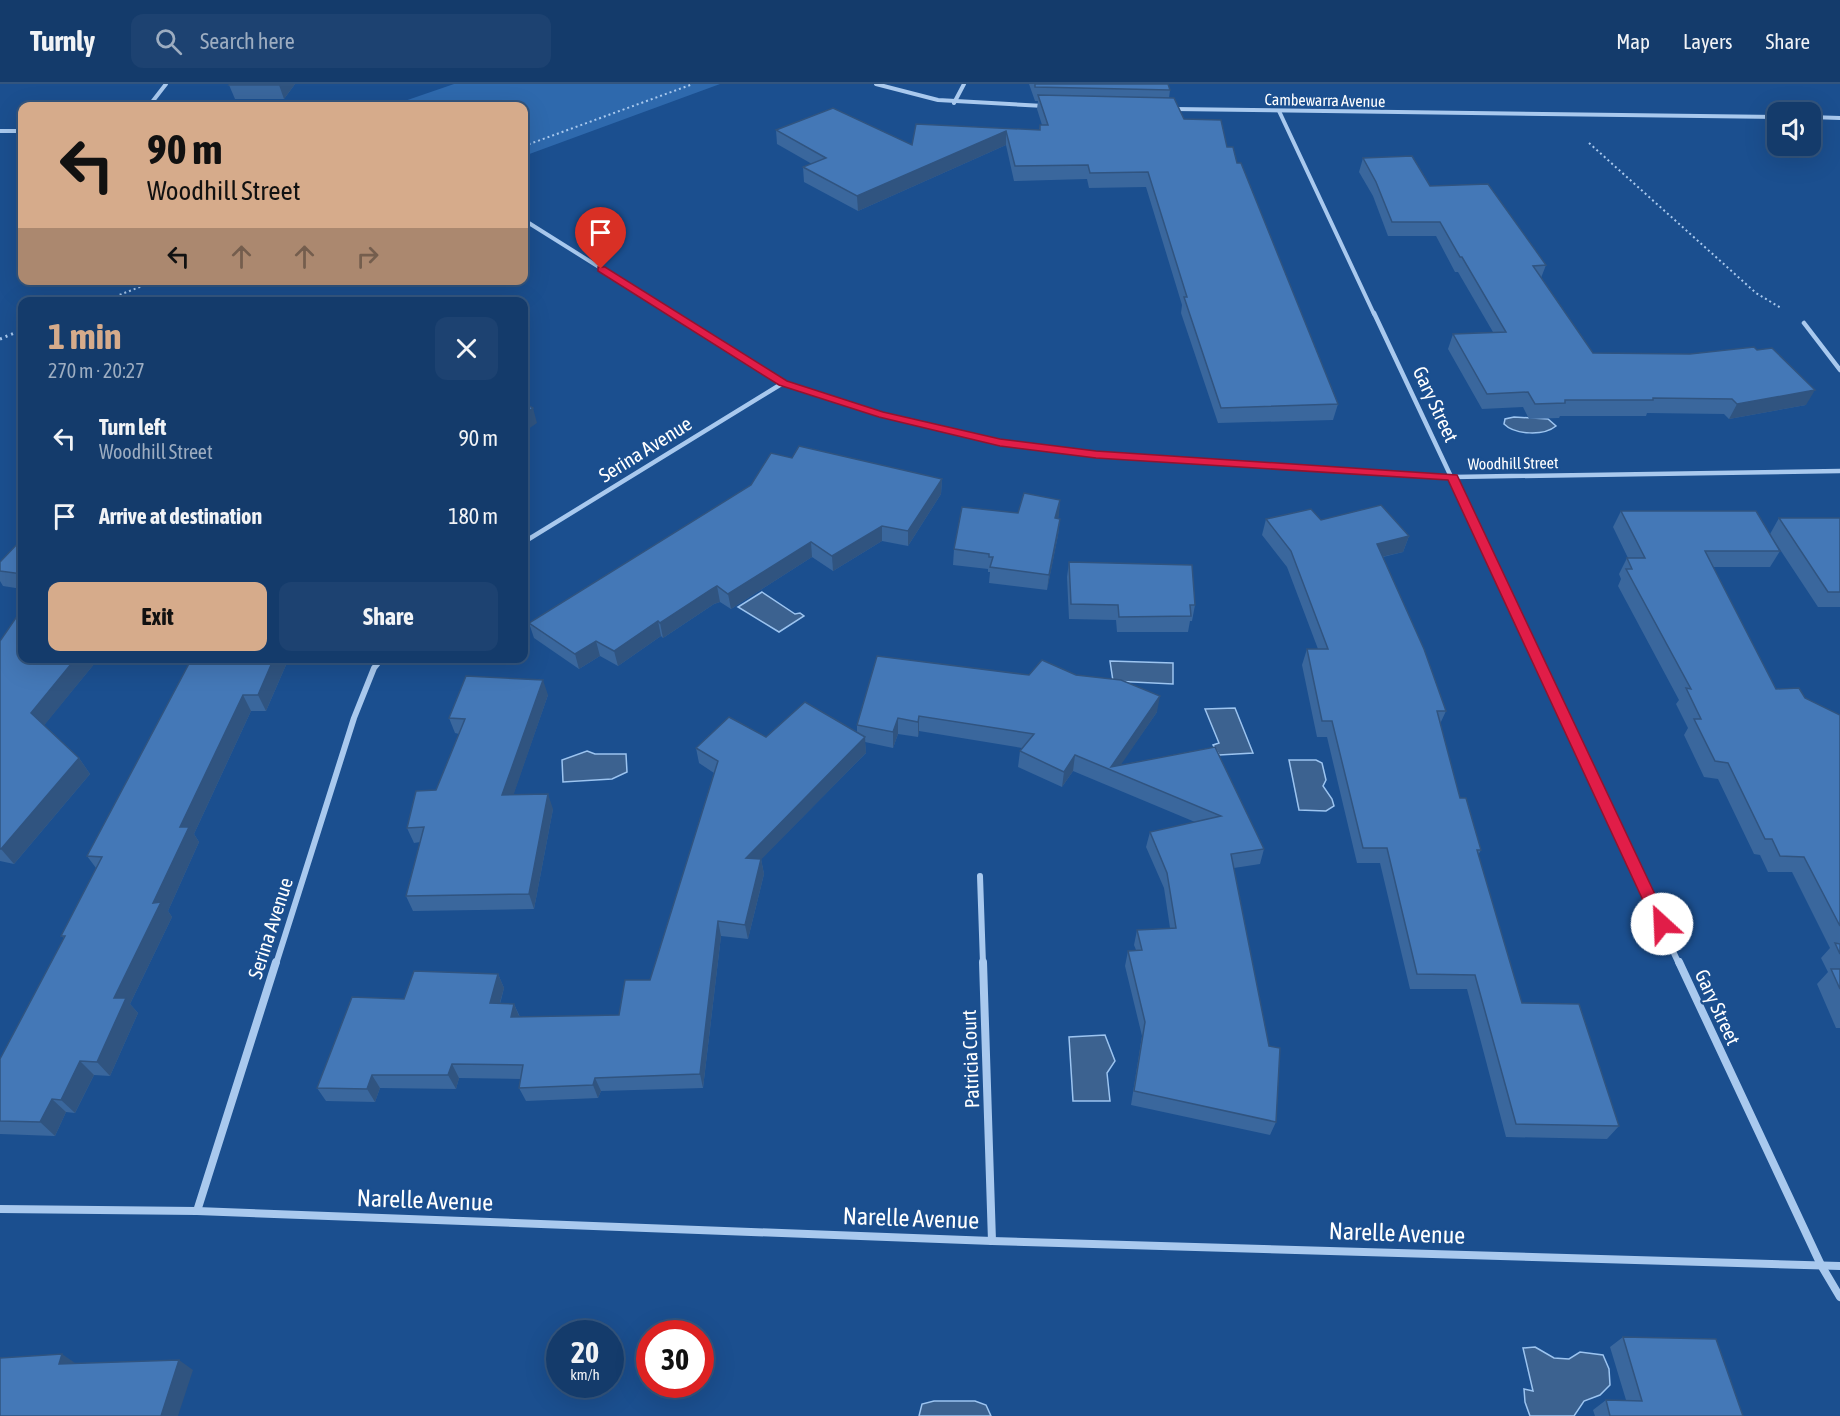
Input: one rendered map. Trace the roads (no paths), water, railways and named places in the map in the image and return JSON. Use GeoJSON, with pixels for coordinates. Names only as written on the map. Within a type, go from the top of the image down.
{"type":"FeatureCollection","features":[{"type":"Feature","properties":{"kind":"street"},"geometry":{"type":"LineString","coordinates":[[152,102],[166,84]]}},
{"type":"Feature","properties":{"kind":"street"},"geometry":{"type":"LineString","coordinates":[[876,84],[896,91],[954,104],[1047,106]]}},
{"type":"Feature","properties":{"kind":"street"},"geometry":{"type":"LineString","coordinates":[[954,104],[964,84]]}},
{"type":"Feature","properties":{"kind":"street","name":"Cambewarra Avenue"},"geometry":{"type":"LineString","coordinates":[[1163,108],[1767,117]]}},
{"type":"Feature","properties":{"kind":"street","name":"Gary Street"},"geometry":{"type":"LineString","coordinates":[[1279,111],[1453,477],[1821,1265],[1840,1297]]}},
{"type":"Feature","properties":{"kind":"street"},"geometry":{"type":"LineString","coordinates":[[1821,117],[1840,118]]}},
{"type":"Feature","properties":{"kind":"street"},"geometry":{"type":"LineString","coordinates":[[0,131],[18,131]]}},
{"type":"Feature","properties":{"kind":"street","name":"Woodhill Street"},"geometry":{"type":"LineString","coordinates":[[528,223],[783,383],[879,414],[1000,442],[1096,454],[1453,477],[1840,471]]}},
{"type":"Feature","properties":{"kind":"street"},"geometry":{"type":"LineString","coordinates":[[1804,323],[1840,370]]}},
{"type":"Feature","properties":{"kind":"street","name":"Serina Avenue"},"geometry":{"type":"LineString","coordinates":[[528,540],[783,383]]}},
{"type":"Feature","properties":{"kind":"street","name":"Serina Avenue"},"geometry":{"type":"LineString","coordinates":[[197,1211],[354,718],[378,663]]}},
{"type":"Feature","properties":{"kind":"street","name":"Patricia Court"},"geometry":{"type":"LineString","coordinates":[[980,876],[992,1241]]}},
{"type":"Feature","properties":{"kind":"street","name":"Narelle Avenue"},"geometry":{"type":"LineString","coordinates":[[0,1209],[197,1211],[992,1241],[1840,1266]]}}]}
